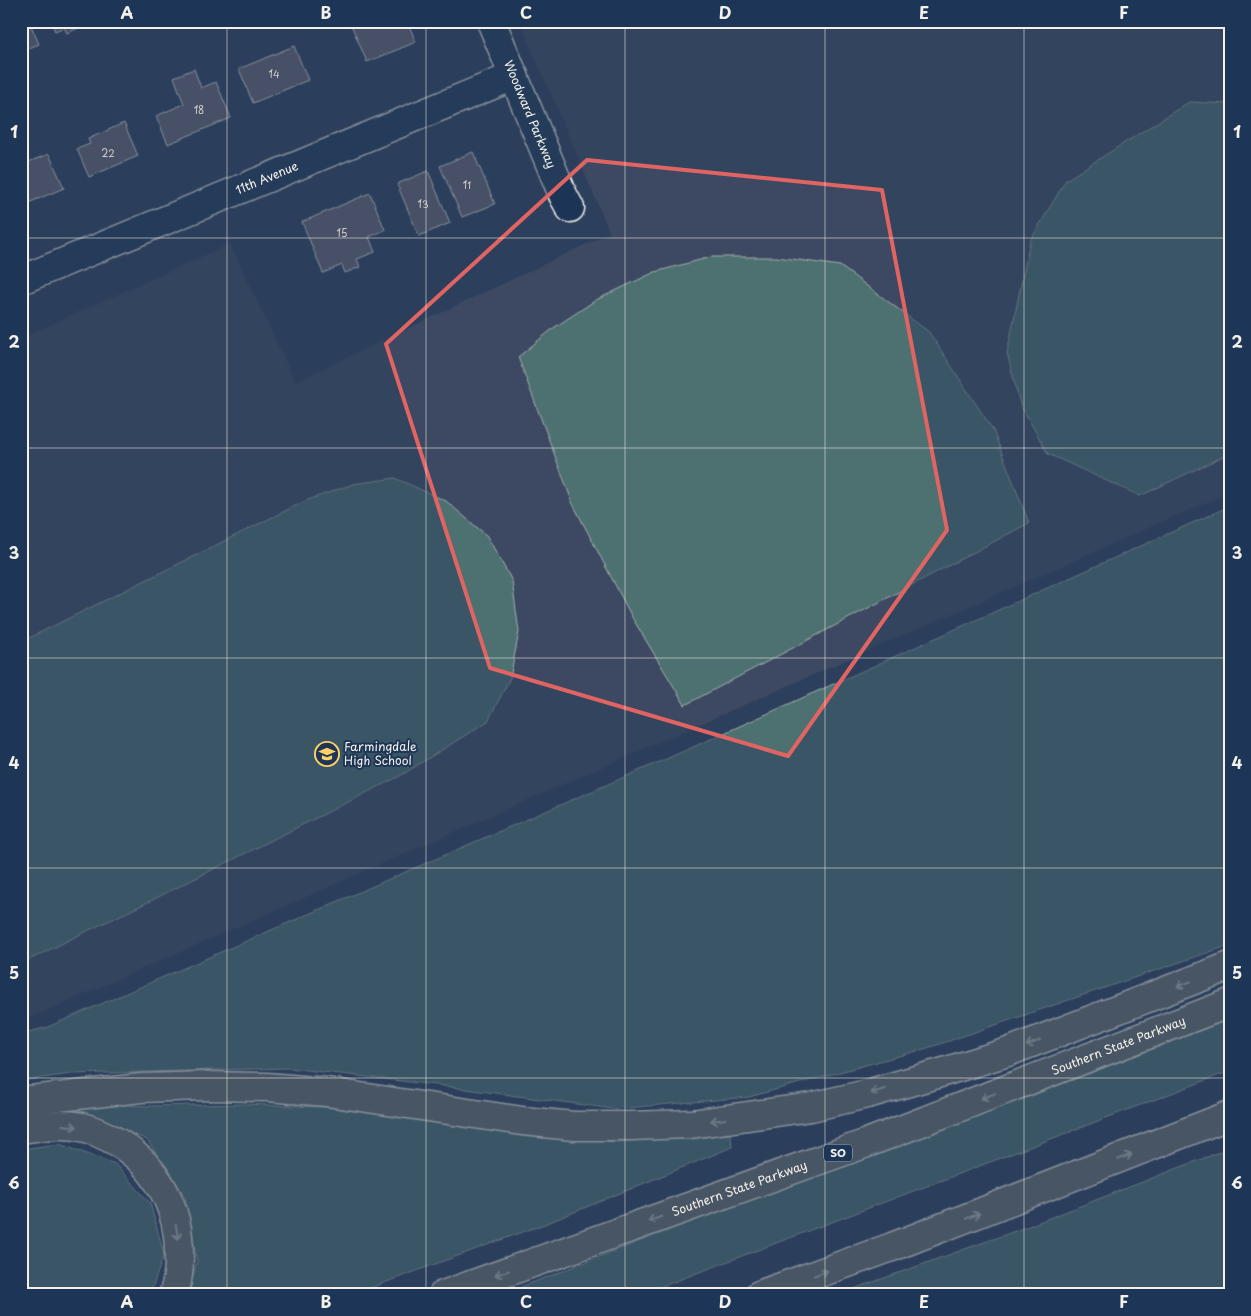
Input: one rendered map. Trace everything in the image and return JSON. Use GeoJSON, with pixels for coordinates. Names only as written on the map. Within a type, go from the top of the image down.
{"type":"FeatureCollection","features":[{"type":"Feature","properties":{"kind":"highway"},"geometry":{"type":"LineString","coordinates":[[21,1101],[141,1088],[267,1087],[327,1092],[522,1121],[566,1125],[630,1126],[691,1124],[811,1107],[867,1094],[937,1074],[1008,1052],[1230,966]]}},
{"type":"Feature","properties":{"kind":"highway","name":"Southern State Parkway"},"geometry":{"type":"LineString","coordinates":[[443,1295],[867,1143],[1230,1003]]}},
{"type":"Feature","properties":{"kind":"highway"},"geometry":{"type":"LineString","coordinates":[[759,1295],[892,1247],[1230,1115]]}},
{"type":"Feature","properties":{"kind":"highway"},"geometry":{"type":"LineString","coordinates":[[21,1129],[60,1125],[83,1128],[104,1135],[141,1159],[155,1176],[166,1195],[178,1233],[178,1272],[173,1295]]}},
{"type":"Feature","properties":{"kind":"street","name":"Woodward Parkway"},"geometry":{"type":"LineString","coordinates":[[491,21],[570,208]]}},
{"type":"Feature","properties":{"kind":"street","name":"11th Avenue"},"geometry":{"type":"LineString","coordinates":[[21,280],[514,76]]}},
{"type":"Feature","properties":{"kind":"highlighted area"},"geometry":{"type":"Polygon","coordinates":[[[587,160],[882,190],[947,530],[788,756],[490,668],[386,344],[587,160]]]}},
{"type":"Feature","properties":{"kind":"shaded area","name":"Farmingdale High School"},"geometry":{"type":"Polygon","coordinates":[[[520,21],[1230,21],[1230,492],[34,1016],[21,1020],[21,338],[230,244],[295,382],[610,233],[520,21]]]}},
{"type":"Feature","properties":{"kind":"green space"},"geometry":{"type":"Polygon","coordinates":[[[1189,102],[1230,104],[1230,453],[1140,496],[1048,454],[1020,404],[1007,353],[1030,241],[1066,180],[1189,102]]]}},
{"type":"Feature","properties":{"kind":"green space"},"geometry":{"type":"Polygon","coordinates":[[[711,257],[777,257],[840,266],[929,332],[993,430],[1029,523],[685,705],[633,619],[573,504],[518,357],[555,327],[596,300],[655,272],[711,257]]]}},
{"type":"Feature","properties":{"kind":"green space"},"geometry":{"type":"Polygon","coordinates":[[[395,478],[446,501],[487,536],[512,581],[519,632],[510,678],[488,721],[400,776],[21,964],[21,927],[25,925],[21,923],[21,642],[305,501],[353,484],[395,478]]]}},
{"type":"Feature","properties":{"kind":"green space"},"geometry":{"type":"Polygon","coordinates":[[[1230,506],[1230,945],[931,1047],[749,1097],[614,1109],[436,1085],[289,1068],[71,1074],[21,1081],[21,1034],[48,1027],[673,756],[1230,506]]]}},
{"type":"Feature","properties":{"kind":"green space"},"geometry":{"type":"Polygon","coordinates":[[[1230,1015],[1230,1071],[639,1295],[500,1295],[1230,1015]]]}},
{"type":"Feature","properties":{"kind":"green space"},"geometry":{"type":"Polygon","coordinates":[[[243,1104],[370,1109],[495,1129],[615,1142],[731,1134],[732,1147],[550,1222],[351,1295],[188,1295],[197,1261],[185,1196],[147,1140],[106,1122],[61,1109],[123,1105],[243,1104]]]}},
{"type":"Feature","properties":{"kind":"green space"},"geometry":{"type":"Polygon","coordinates":[[[59,1144],[115,1164],[150,1203],[164,1254],[150,1295],[21,1295],[21,1149],[59,1144]]]}},
{"type":"Feature","properties":{"kind":"green space"},"geometry":{"type":"Polygon","coordinates":[[[1230,1148],[1230,1295],[837,1295],[1021,1229],[1230,1148]]]}},
{"type":"Feature","properties":{"kind":"building"},"geometry":{"type":"Polygon","coordinates":[[[21,21],[29,21],[39,44],[21,51],[21,21]]]}},
{"type":"Feature","properties":{"kind":"building"},"geometry":{"type":"Polygon","coordinates":[[[51,21],[95,21],[67,33],[64,27],[55,31],[51,21]]]}},
{"type":"Feature","properties":{"kind":"building"},"geometry":{"type":"Polygon","coordinates":[[[367,21],[407,21],[416,42],[367,62],[352,27],[367,21]]]}},
{"type":"Feature","properties":{"kind":"building"},"geometry":{"type":"Polygon","coordinates":[[[294,46],[308,80],[253,103],[239,69],[294,46]]]}},
{"type":"Feature","properties":{"kind":"building"},"geometry":{"type":"Polygon","coordinates":[[[194,69],[201,88],[216,82],[231,118],[168,144],[156,116],[184,104],[174,77],[194,69]]]}},
{"type":"Feature","properties":{"kind":"building"},"geometry":{"type":"Polygon","coordinates":[[[124,123],[138,156],[89,177],[77,149],[90,144],[88,139],[124,123]]]}},
{"type":"Feature","properties":{"kind":"building"},"geometry":{"type":"Polygon","coordinates":[[[473,152],[495,204],[462,217],[440,166],[473,152]]]}},
{"type":"Feature","properties":{"kind":"building"},"geometry":{"type":"Polygon","coordinates":[[[49,154],[64,188],[21,206],[21,165],[49,154]]]}},
{"type":"Feature","properties":{"kind":"building"},"geometry":{"type":"Polygon","coordinates":[[[428,171],[450,223],[419,236],[397,184],[428,171]]]}},
{"type":"Feature","properties":{"kind":"building"},"geometry":{"type":"Polygon","coordinates":[[[370,193],[385,230],[369,237],[375,252],[357,259],[360,267],[345,273],[342,265],[323,273],[302,222],[370,193]]]}},
{"type":"Feature","properties":{"kind":"place","name":"Farmingdale High School"},"geometry":{"type":"Point","coordinates":[327,754]}}]}
